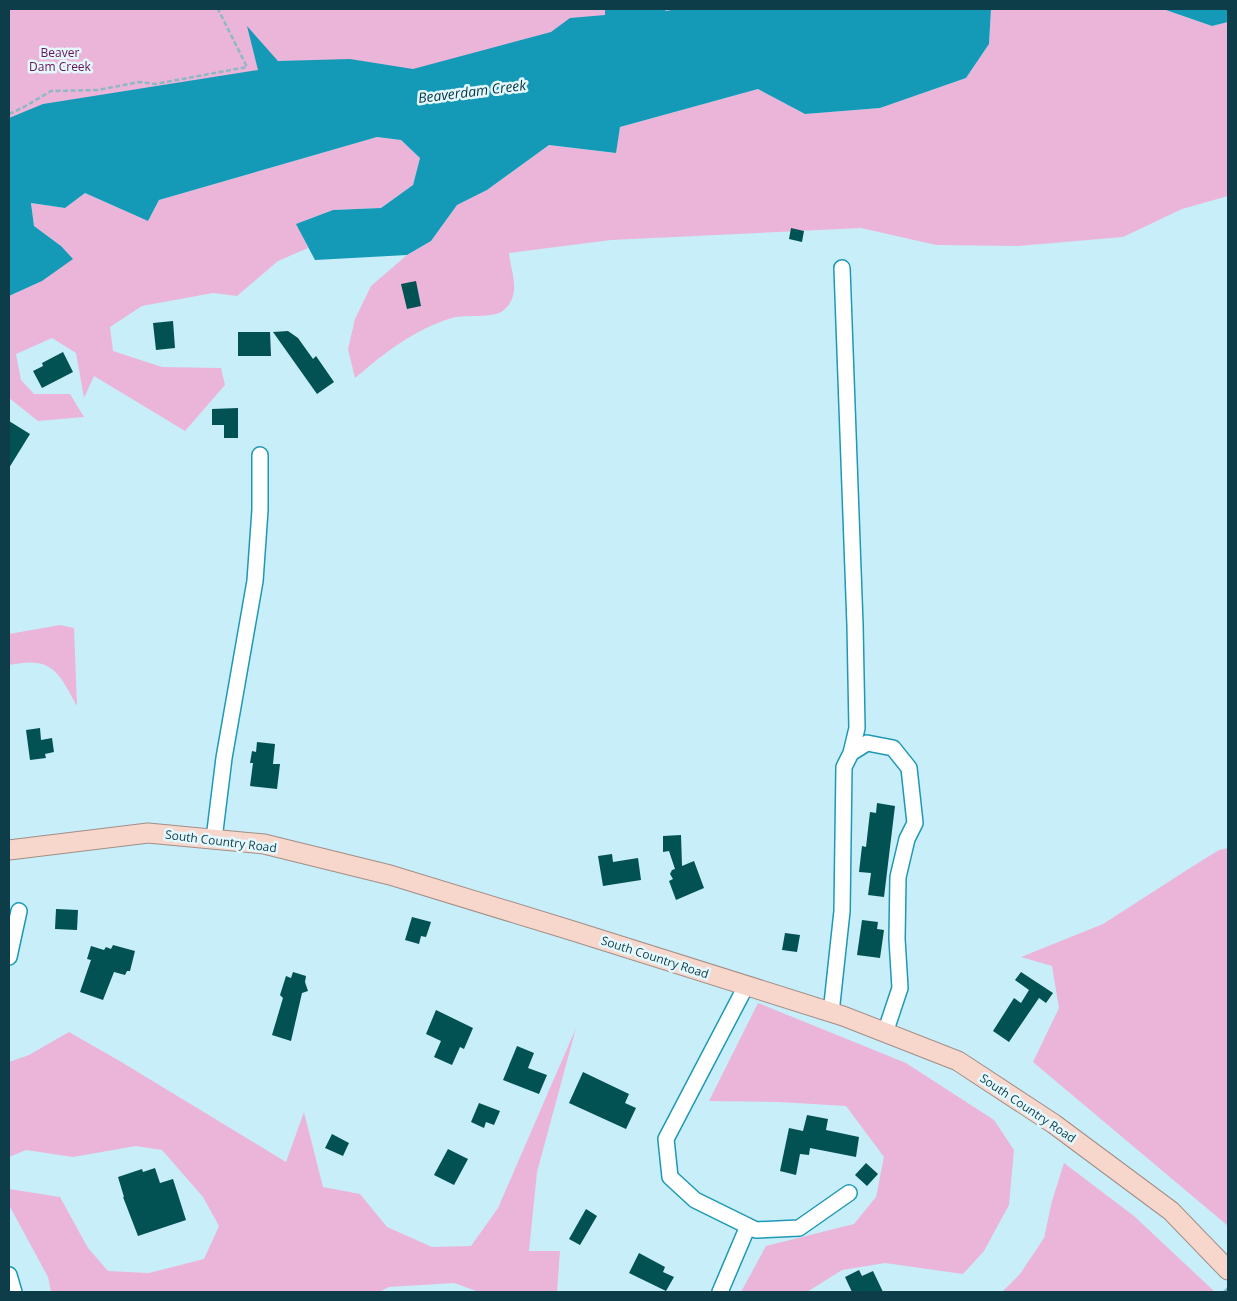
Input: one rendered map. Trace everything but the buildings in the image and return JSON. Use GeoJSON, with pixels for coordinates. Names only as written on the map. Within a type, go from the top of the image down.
{"type":"FeatureCollection","features":[{"type":"Feature","properties":{"kind":"main road","name":"South Country Road"},"geometry":{"type":"LineString","coordinates":[[9,850],[148,833],[264,844],[390,875],[831,1013],[958,1061],[1054,1124],[1170,1211],[1228,1270]]}},
{"type":"Feature","properties":{"kind":"street"},"geometry":{"type":"LineString","coordinates":[[831,1013],[842,911],[844,767],[851,753],[857,728],[842,268]]}},
{"type":"Feature","properties":{"kind":"street"},"geometry":{"type":"LineString","coordinates":[[214,839],[224,758],[255,581],[260,510],[260,455]]}},
{"type":"Feature","properties":{"kind":"street"},"geometry":{"type":"LineString","coordinates":[[851,753],[867,743],[893,748],[909,768],[915,823],[907,839],[898,877],[897,939],[900,988],[886,1033]]}},
{"type":"Feature","properties":{"kind":"street"},"geometry":{"type":"LineString","coordinates":[[9,956],[19,912]]}},
{"type":"Feature","properties":{"kind":"street"},"geometry":{"type":"LineString","coordinates":[[746,986],[666,1139],[670,1177],[695,1200],[756,1230],[799,1228],[849,1193]]}},
{"type":"Feature","properties":{"kind":"street"},"geometry":{"type":"LineString","coordinates":[[720,1292],[748,1226]]}},
{"type":"Feature","properties":{"kind":"street"},"geometry":{"type":"LineString","coordinates":[[9,1275],[14,1292]]}},
{"type":"Feature","properties":{"kind":"path"},"geometry":{"type":"LineString","coordinates":[[9,114],[51,91],[62,89],[98,90],[139,82],[154,84],[246,67],[218,9]]}},
{"type":"Feature","properties":{"kind":"path"},"geometry":{"type":"LineString","coordinates":[[1224,1292],[1228,1288]]}},
{"type":"Feature","properties":{"kind":"green space","name":"Beaver Dam Creek"},"geometry":{"type":"Polygon","coordinates":[[[9,9],[811,9],[415,83],[9,125],[9,9]]]}},
{"type":"Feature","properties":{"kind":"green space"},"geometry":{"type":"Polygon","coordinates":[[[991,9],[1163,9],[1212,26],[1228,22],[1228,196],[1182,209],[1123,237],[1018,246],[936,245],[861,228],[611,240],[509,253],[514,290],[513,297],[504,310],[494,314],[452,318],[438,323],[412,335],[355,378],[348,349],[355,319],[371,286],[407,255],[431,241],[457,205],[487,190],[549,145],[615,153],[620,127],[758,89],[805,114],[880,108],[966,78],[989,44],[991,9]]]}},
{"type":"Feature","properties":{"kind":"green space"},"geometry":{"type":"Polygon","coordinates":[[[377,137],[401,140],[420,158],[413,185],[381,208],[333,210],[297,224],[308,248],[278,261],[237,296],[213,293],[142,306],[110,327],[113,351],[162,367],[221,368],[225,385],[185,431],[94,376],[84,398],[76,353],[52,338],[16,354],[21,380],[34,394],[70,394],[84,417],[38,421],[9,398],[9,296],[42,281],[61,246],[34,226],[31,203],[65,208],[85,193],[148,221],[159,200],[377,137]]]}},
{"type":"Feature","properties":{"kind":"green space"},"geometry":{"type":"Polygon","coordinates":[[[60,625],[74,628],[77,706],[58,675],[52,669],[35,663],[9,665],[9,634],[60,625]]]}},
{"type":"Feature","properties":{"kind":"green space"},"geometry":{"type":"Polygon","coordinates":[[[1228,848],[1228,1226],[1033,1062],[1059,1008],[1052,966],[1021,957],[1103,924],[1219,850],[1228,848]]]}},
{"type":"Feature","properties":{"kind":"green space"},"geometry":{"type":"Polygon","coordinates":[[[758,1003],[906,1063],[994,1120],[1014,1150],[1009,1205],[984,1251],[963,1274],[885,1263],[842,1270],[807,1292],[741,1292],[766,1246],[854,1224],[876,1197],[884,1157],[846,1106],[779,1102],[709,1101],[758,1003]]]}},
{"type":"Feature","properties":{"kind":"green space"},"geometry":{"type":"Polygon","coordinates":[[[576,1028],[537,1172],[529,1251],[560,1251],[557,1292],[479,1292],[454,1283],[389,1287],[379,1292],[51,1292],[48,1277],[9,1205],[9,1189],[60,1197],[88,1248],[108,1271],[149,1273],[204,1259],[219,1226],[203,1197],[162,1150],[136,1146],[73,1157],[26,1150],[9,1157],[9,1062],[29,1055],[69,1032],[286,1162],[304,1112],[323,1187],[360,1194],[387,1227],[432,1247],[471,1246],[498,1208],[576,1028]]]}},
{"type":"Feature","properties":{"kind":"green space"},"geometry":{"type":"Polygon","coordinates":[[[1064,1163],[1134,1216],[1215,1292],[1002,1292],[1020,1274],[1044,1238],[1052,1201],[1064,1163]]]}},
{"type":"Feature","properties":{"kind":"water","name":"Beaverdam Creek"},"geometry":{"type":"Polygon","coordinates":[[[605,9],[664,9],[666,11],[677,9],[991,9],[989,44],[966,78],[880,108],[805,114],[758,89],[620,127],[616,153],[549,145],[487,190],[457,205],[431,241],[407,255],[315,260],[296,224],[333,210],[381,208],[413,185],[420,158],[401,140],[377,137],[159,200],[148,221],[85,193],[65,208],[31,203],[34,226],[61,246],[73,259],[42,281],[9,296],[9,118],[43,104],[258,70],[247,26],[278,61],[350,59],[413,69],[551,32],[570,18],[605,15],[605,9]]]}},
{"type":"Feature","properties":{"kind":"water"},"geometry":{"type":"Polygon","coordinates":[[[1163,9],[1228,9],[1228,22],[1212,26],[1163,9]]]}}]}
